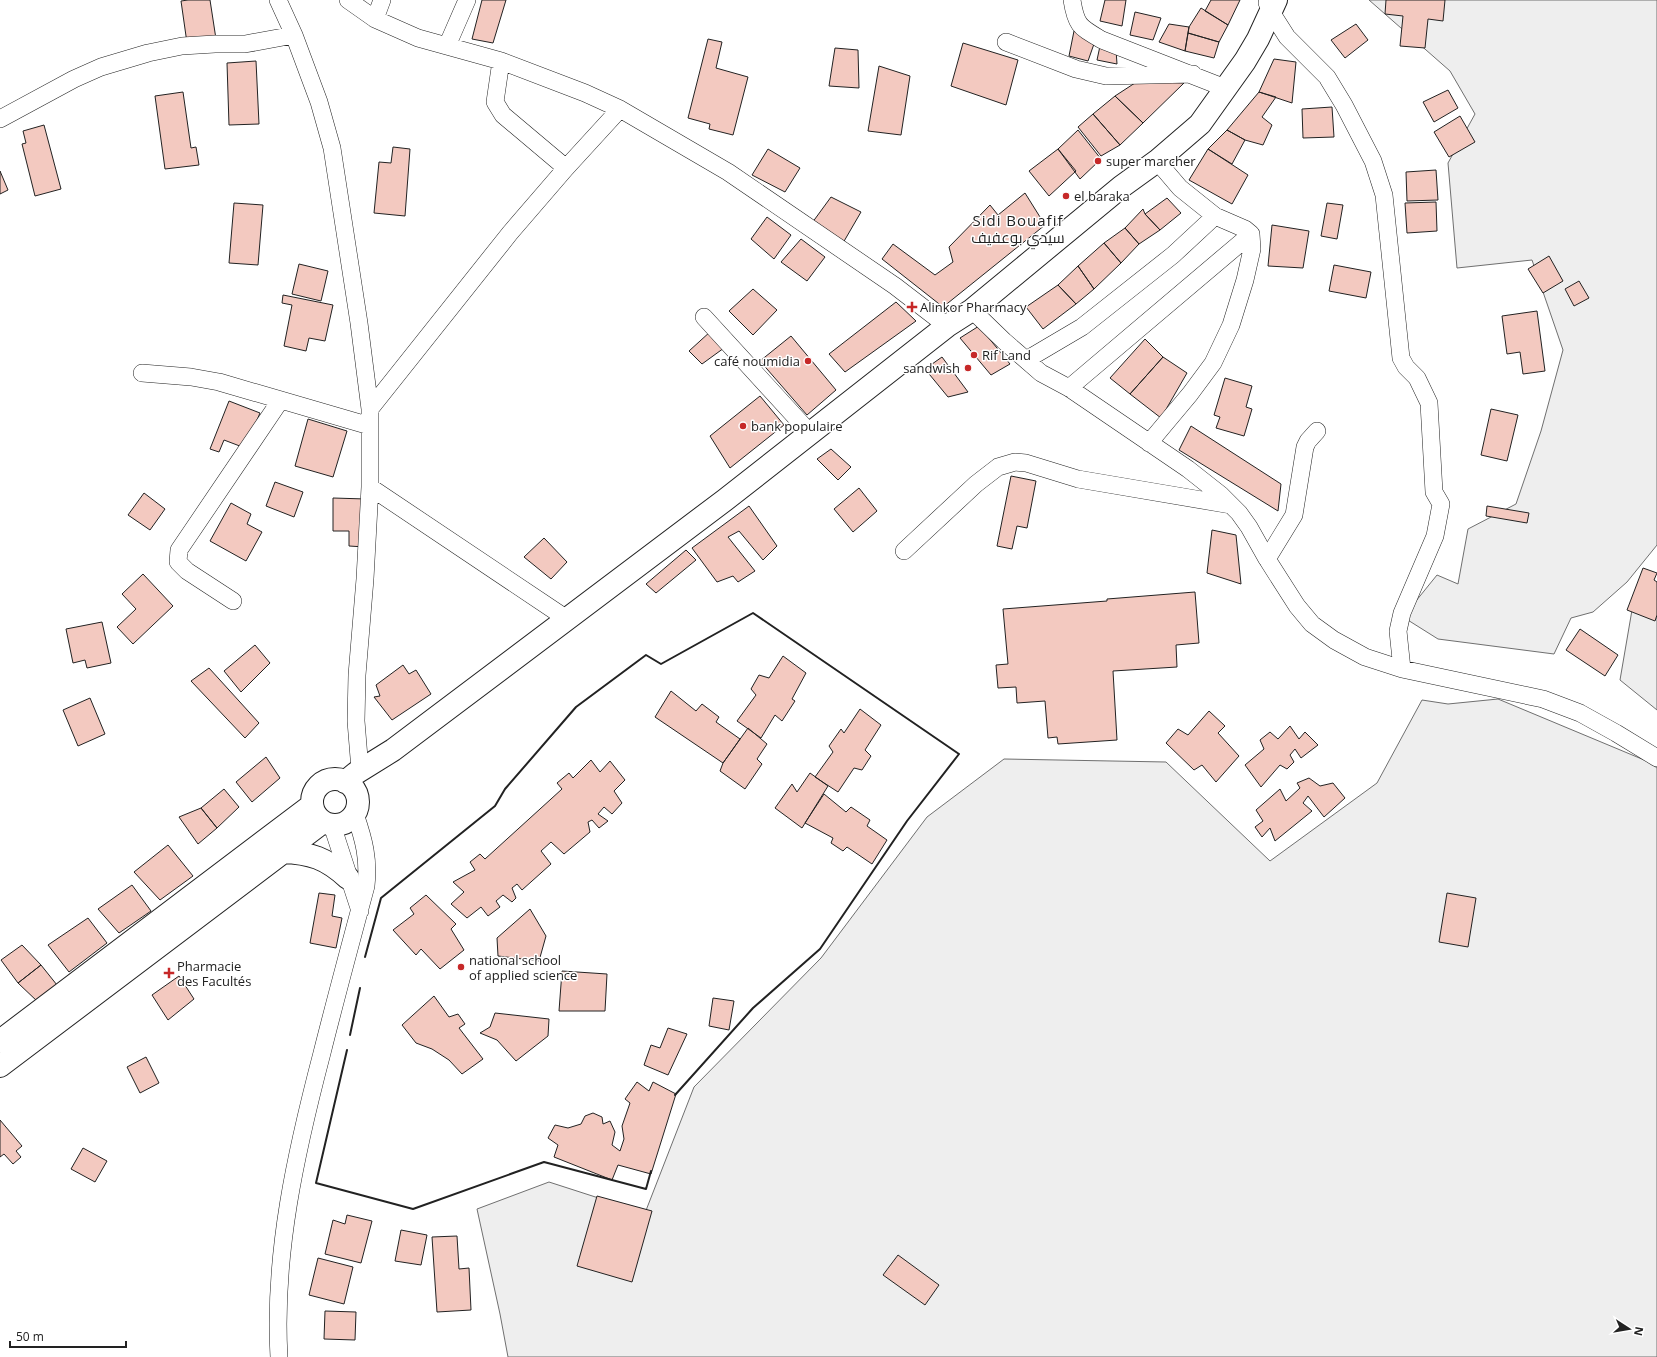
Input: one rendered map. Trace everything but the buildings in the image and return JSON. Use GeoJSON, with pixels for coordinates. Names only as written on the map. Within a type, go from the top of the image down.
{"type":"FeatureCollection","features":[{"type":"Feature","properties":{"kind":"highway"},"geometry":{"type":"LineString","coordinates":[[0,1041],[322,817],[345,823],[354,791],[393,750],[725,500],[947,326],[972,310],[1121,187],[1157,161],[1200,124],[1245,61],[1258,39],[1271,2]]}},
{"type":"Feature","properties":{"kind":"highway"},"geometry":{"type":"LineString","coordinates":[[322,817],[313,797],[316,789],[322,784],[329,780],[337,779],[354,791]]}},
{"type":"Feature","properties":{"kind":"highway"},"geometry":{"type":"LineString","coordinates":[[0,1066],[282,852],[322,817]]}},
{"type":"Feature","properties":{"kind":"highway"},"geometry":{"type":"LineString","coordinates":[[282,852],[300,852],[318,857],[334,866],[348,878]]}},
{"type":"Feature","properties":{"kind":"street"},"geometry":{"type":"LineString","coordinates":[[278,0],[294,35],[319,102],[332,148],[358,315],[370,417],[370,487],[365,578],[357,675],[354,791],[368,868],[366,886],[360,911],[302,1129],[285,1228],[279,1294],[279,1357]]}},
{"type":"Feature","properties":{"kind":"street"},"geometry":{"type":"LineString","coordinates":[[348,0],[375,19],[418,38],[501,61],[585,92],[620,109],[728,172],[895,286],[947,326]]}},
{"type":"Feature","properties":{"kind":"street"},"geometry":{"type":"LineString","coordinates":[[375,19],[382,0]]}},
{"type":"Feature","properties":{"kind":"street"},"geometry":{"type":"LineString","coordinates":[[447,46],[467,0]]}},
{"type":"Feature","properties":{"kind":"street"},"geometry":{"type":"LineString","coordinates":[[1072,0],[1075,16],[1080,26],[1086,31],[1102,40],[1194,74],[1225,88]]}},
{"type":"Feature","properties":{"kind":"street"},"geometry":{"type":"LineString","coordinates":[[1271,2],[1273,15],[1287,36],[1327,77],[1344,105],[1373,161],[1384,195],[1401,358],[1406,367],[1417,378],[1429,403],[1434,492],[1442,504],[1435,536],[1402,612],[1398,631],[1402,669]]}},
{"type":"Feature","properties":{"kind":"street"},"geometry":{"type":"LineString","coordinates":[[0,118],[74,79],[101,67],[148,53],[182,46],[245,44],[294,35]]}},
{"type":"Feature","properties":{"kind":"street"},"geometry":{"type":"LineString","coordinates":[[1006,42],[1076,69],[1106,76],[1194,74]]}},
{"type":"Feature","properties":{"kind":"street"},"geometry":{"type":"LineString","coordinates":[[501,61],[495,102],[503,115],[566,168]]}},
{"type":"Feature","properties":{"kind":"street"},"geometry":{"type":"LineString","coordinates":[[370,417],[510,233],[566,168],[620,109]]}},
{"type":"Feature","properties":{"kind":"street"},"geometry":{"type":"LineString","coordinates":[[1157,161],[1180,188],[1215,216],[1239,226],[1251,234]]}},
{"type":"Feature","properties":{"kind":"street"},"geometry":{"type":"LineString","coordinates":[[1026,360],[1082,327],[1173,255],[1215,216]]}},
{"type":"Feature","properties":{"kind":"street"},"geometry":{"type":"LineString","coordinates":[[1069,388],[1251,234]]}},
{"type":"Feature","properties":{"kind":"street"},"geometry":{"type":"LineString","coordinates":[[1149,443],[1213,363],[1231,325],[1245,280],[1252,249],[1251,234]]}},
{"type":"Feature","properties":{"kind":"street"},"geometry":{"type":"LineString","coordinates":[[972,310],[1004,341],[1041,373],[1069,388],[1188,469],[1221,494],[1232,505],[1249,527],[1267,559],[1297,606],[1312,624],[1334,640],[1365,657],[1402,669],[1543,699],[1580,713],[1657,758]]}},
{"type":"Feature","properties":{"kind":"street"},"geometry":{"type":"LineString","coordinates":[[704,317],[810,433]]}},
{"type":"Feature","properties":{"kind":"street"},"geometry":{"type":"LineString","coordinates":[[142,373],[191,377],[219,382],[280,401],[370,417]]}},
{"type":"Feature","properties":{"kind":"street"},"geometry":{"type":"LineString","coordinates":[[233,601],[187,571],[178,562],[180,550],[280,401]]}},
{"type":"Feature","properties":{"kind":"street"},"geometry":{"type":"LineString","coordinates":[[1267,559],[1294,515],[1305,447],[1317,431]]}},
{"type":"Feature","properties":{"kind":"street"},"geometry":{"type":"LineString","coordinates":[[904,551],[976,484],[998,467],[1015,462],[1026,463],[1078,479],[1232,505]]}},
{"type":"Feature","properties":{"kind":"street"},"geometry":{"type":"LineString","coordinates":[[370,487],[567,619]]}},
{"type":"Feature","properties":{"kind":"street"},"geometry":{"type":"LineString","coordinates":[[322,817],[348,878],[360,911]]}},
{"type":"Feature","properties":{"kind":"shaded area"},"geometry":{"type":"Polygon","coordinates":[[[1369,0],[1657,0],[1657,545],[1627,582],[1593,612],[1571,618],[1554,654],[1438,639],[1403,617],[1437,575],[1458,584],[1468,529],[1516,504],[1541,431],[1563,350],[1532,260],[1457,268],[1448,163],[1475,114],[1450,71],[1369,0]]]}},
{"type":"Feature","properties":{"kind":"shaded area"},"geometry":{"type":"Polygon","coordinates":[[[1632,610],[1657,618],[1657,710],[1620,680],[1632,610]]]}},
{"type":"Feature","properties":{"kind":"shaded area"},"geometry":{"type":"Polygon","coordinates":[[[1498,699],[1649,762],[1657,768],[1657,1357],[508,1357],[477,1209],[549,1182],[645,1213],[694,1087],[821,958],[927,817],[1004,759],[1166,762],[1270,861],[1377,783],[1422,700],[1448,704],[1498,699]]]}},
{"type":"Feature","properties":{"kind":"wall"},"geometry":{"type":"LineString","coordinates":[[365,957],[381,898],[495,806],[505,789],[576,707],[646,655],[661,664],[753,613],[959,754],[907,821],[820,949],[753,1008],[675,1095]]}},
{"type":"Feature","properties":{"kind":"wall"},"geometry":{"type":"LineString","coordinates":[[350,1035],[360,988]]}},
{"type":"Feature","properties":{"kind":"wall"},"geometry":{"type":"LineString","coordinates":[[347,1050],[316,1183],[413,1209],[544,1162],[646,1189],[651,1171]]}},
{"type":"Feature","properties":{"kind":"place","name":"super marcher"},"geometry":{"type":"Point","coordinates":[1098,161]}},
{"type":"Feature","properties":{"kind":"place","name":"el baraka"},"geometry":{"type":"Point","coordinates":[1066,196]}},
{"type":"Feature","properties":{"kind":"place","name":"Alinkor Pharmacy"},"geometry":{"type":"Point","coordinates":[912,307]}},
{"type":"Feature","properties":{"kind":"place","name":"Rif Land"},"geometry":{"type":"Point","coordinates":[974,355]}},
{"type":"Feature","properties":{"kind":"place","name":"café noumidia"},"geometry":{"type":"Point","coordinates":[808,361]}},
{"type":"Feature","properties":{"kind":"place","name":"sandwish"},"geometry":{"type":"Point","coordinates":[968,368]}},
{"type":"Feature","properties":{"kind":"place","name":"bank populaire"},"geometry":{"type":"Point","coordinates":[743,426]}},
{"type":"Feature","properties":{"kind":"place","name":"national school of applied science"},"geometry":{"type":"Point","coordinates":[461,967]}},
{"type":"Feature","properties":{"kind":"place","name":"Pharmacie des Facultés"},"geometry":{"type":"Point","coordinates":[169,973]}},
{"type":"Feature","properties":{"kind":"district","name":"Sidi Bouafif سيدي بوعفيف"},"geometry":{"type":"Point","coordinates":[1018,230]}}]}
